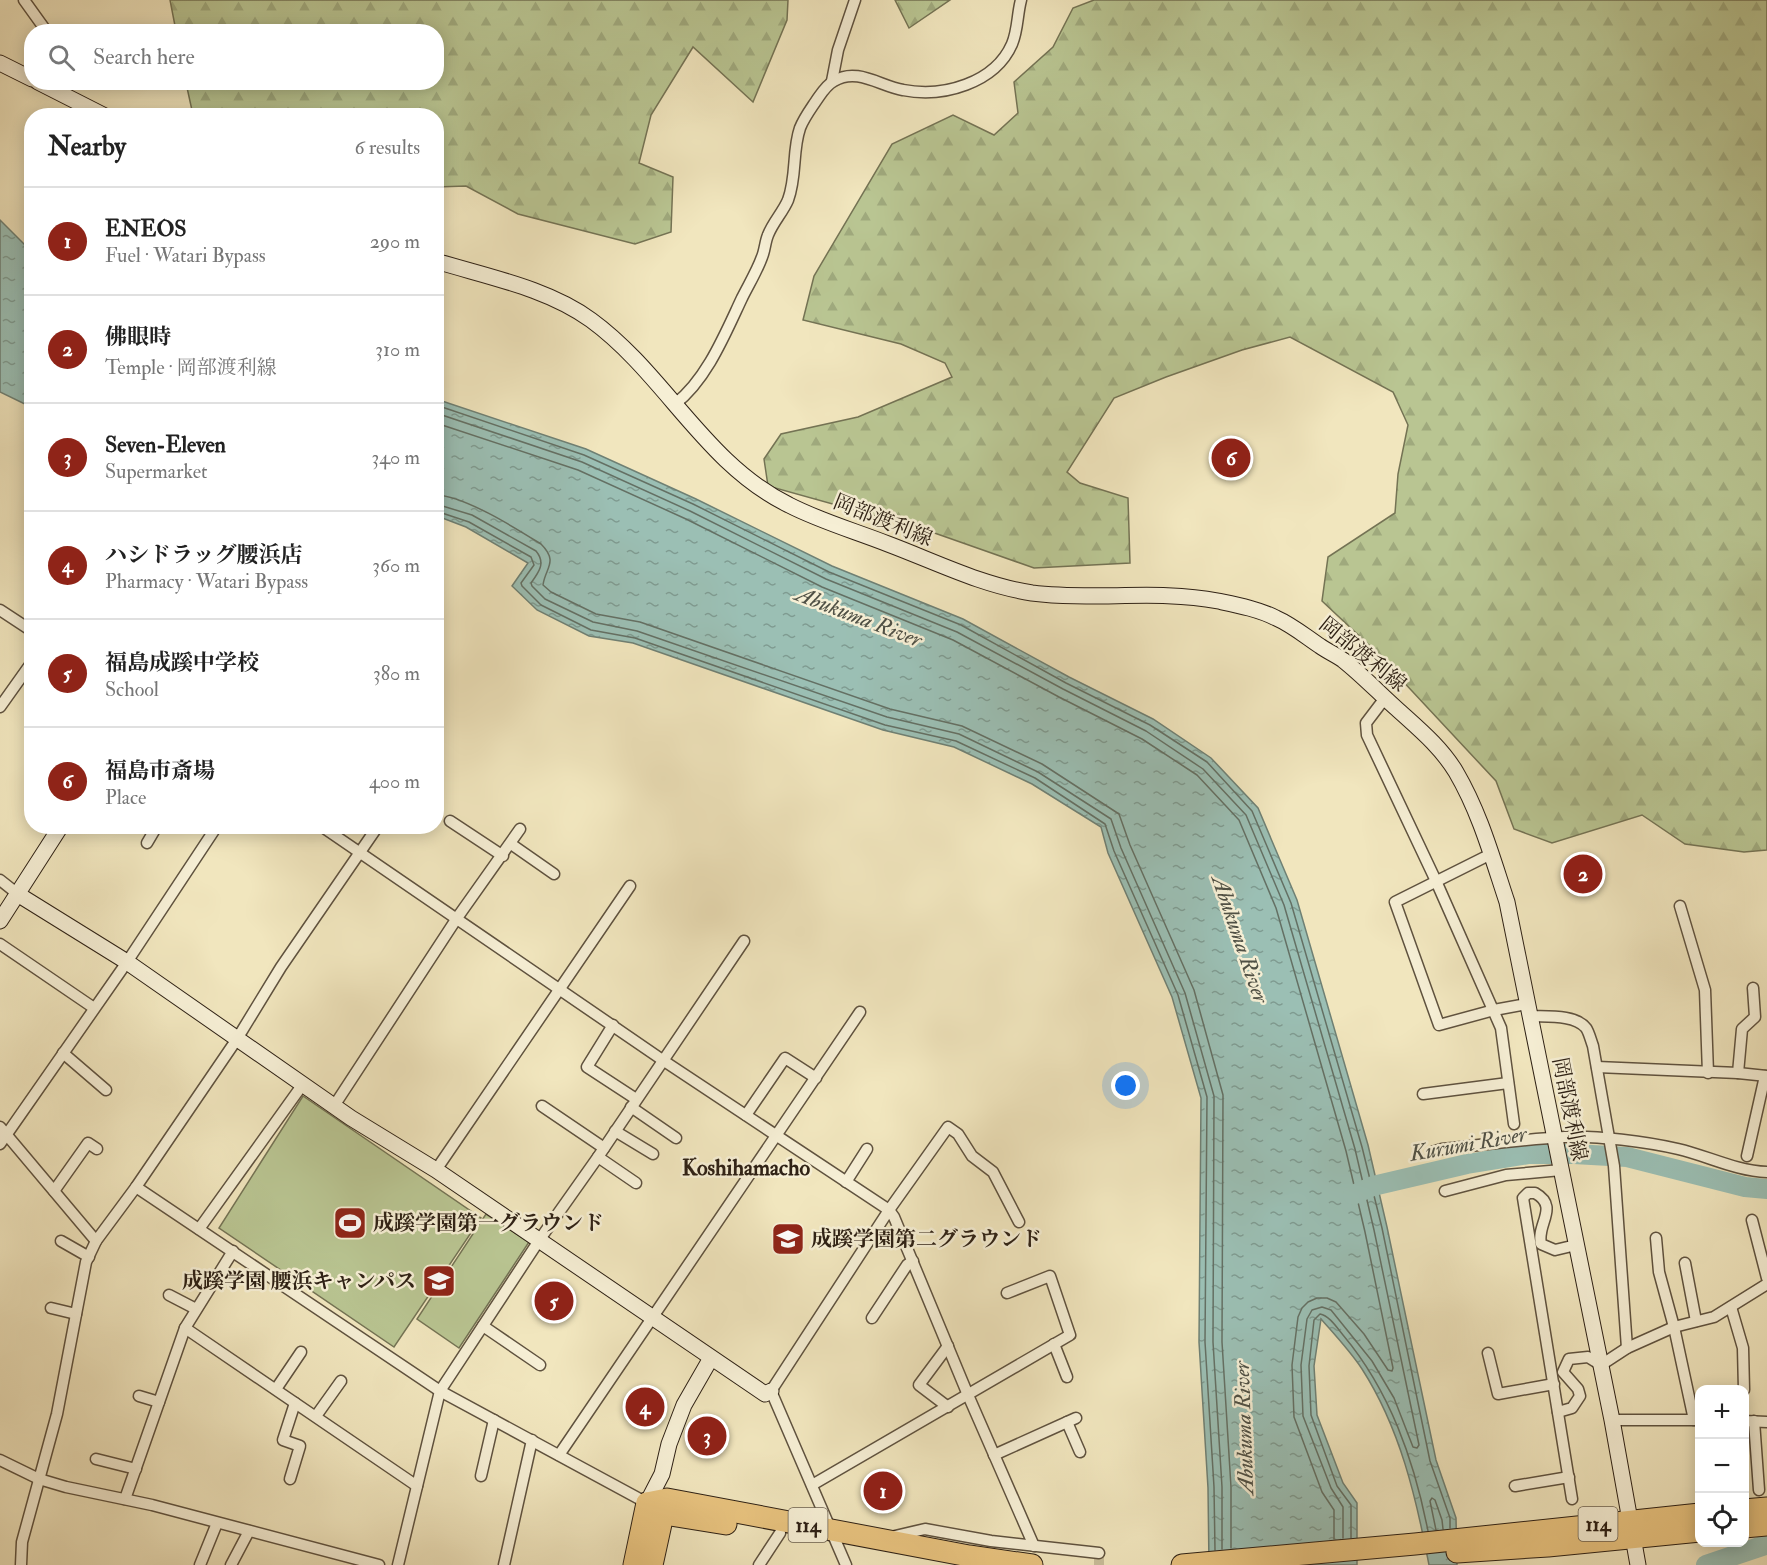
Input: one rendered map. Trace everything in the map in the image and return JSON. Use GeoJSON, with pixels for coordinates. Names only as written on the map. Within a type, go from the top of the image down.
{"type":"FeatureCollection","features":[{"type":"Feature","properties":{"kind":"highway"},"geometry":{"type":"LineString","coordinates":[[1749,1507],[1763,1499]]}},
{"type":"Feature","properties":{"kind":"highway","name":"114"},"geometry":{"type":"LineString","coordinates":[[659,1505],[780,1533],[883,1539],[969,1556],[1033,1556]]}},
{"type":"Feature","properties":{"kind":"highway","name":"114"},"geometry":{"type":"LineString","coordinates":[[659,1505],[834,1536],[942,1565]]}},
{"type":"Feature","properties":{"kind":"highway"},"geometry":{"type":"LineString","coordinates":[[634,1565],[659,1505]]}},
{"type":"Feature","properties":{"kind":"highway"},"geometry":{"type":"LineString","coordinates":[[652,1565],[659,1505]]}},
{"type":"Feature","properties":{"kind":"highway","name":"114"},"geometry":{"type":"LineString","coordinates":[[1182,1565],[1498,1542],[1632,1529],[1695,1515]]}},
{"type":"Feature","properties":{"kind":"highway"},"geometry":{"type":"LineString","coordinates":[[1749,1527],[1767,1525]]}},
{"type":"Feature","properties":{"kind":"highway","name":"114"},"geometry":{"type":"LineString","coordinates":[[1632,1529],[1695,1532]]}},
{"type":"Feature","properties":{"kind":"highway","name":"114"},"geometry":{"type":"LineString","coordinates":[[1310,1565],[1498,1542]]}},
{"type":"Feature","properties":{"kind":"main road"},"geometry":{"type":"LineString","coordinates":[[0,63],[24,75]]}},
{"type":"Feature","properties":{"kind":"main road"},"geometry":{"type":"LineString","coordinates":[[66,90],[93,108]]}},
{"type":"Feature","properties":{"kind":"main road","name":"岡部渡利線"},"geometry":{"type":"LineString","coordinates":[[444,266],[526,288],[578,311],[617,342],[649,373],[705,440],[741,476],[792,507],[958,573],[1033,593],[1113,597],[1165,595],[1216,600],[1274,616],[1301,631],[1341,659],[1438,746],[1470,798],[1488,838],[1507,902],[1612,1420],[1638,1565]]}},
{"type":"Feature","properties":{"kind":"main road"},"geometry":{"type":"LineString","coordinates":[[0,921],[19,895],[56,834]]}},
{"type":"Feature","properties":{"kind":"main road"},"geometry":{"type":"LineString","coordinates":[[19,895],[127,962],[334,1106],[540,1239],[765,1394],[771,1391]]}},
{"type":"Feature","properties":{"kind":"main road"},"geometry":{"type":"LineString","coordinates":[[659,1505],[662,1474],[669,1444],[684,1405],[711,1358]]}},
{"type":"Feature","properties":{"kind":"street"},"geometry":{"type":"LineString","coordinates":[[24,0],[41,24]]}},
{"type":"Feature","properties":{"kind":"street"},"geometry":{"type":"LineString","coordinates":[[675,404],[689,392],[711,359],[763,255],[768,233],[788,199],[794,178],[796,149],[801,125],[832,81],[838,50],[855,0]]}},
{"type":"Feature","properties":{"kind":"street"},"geometry":{"type":"LineString","coordinates":[[832,81],[855,75],[902,90],[941,92],[956,88],[993,70],[1004,59],[1016,34],[1021,0]]}},
{"type":"Feature","properties":{"kind":"street"},"geometry":{"type":"LineString","coordinates":[[0,610],[24,626]]}},
{"type":"Feature","properties":{"kind":"street"},"geometry":{"type":"LineString","coordinates":[[0,707],[24,673]]}},
{"type":"Feature","properties":{"kind":"street"},"geometry":{"type":"LineString","coordinates":[[1385,698],[1366,723],[1367,735],[1436,881],[1501,1028],[1514,1124]]}},
{"type":"Feature","properties":{"kind":"street"},"geometry":{"type":"LineString","coordinates":[[450,821],[503,856]]}},
{"type":"Feature","properties":{"kind":"street"},"geometry":{"type":"LineString","coordinates":[[334,1106],[457,918],[520,829]]}},
{"type":"Feature","properties":{"kind":"street"},"geometry":{"type":"LineString","coordinates":[[147,843],[153,834]]}},
{"type":"Feature","properties":{"kind":"street"},"geometry":{"type":"LineString","coordinates":[[0,1144],[3,1131],[63,1053],[127,962],[212,834]]}},
{"type":"Feature","properties":{"kind":"street"},"geometry":{"type":"LineString","coordinates":[[333,834],[889,1210],[894,1217],[994,1455],[1033,1556],[1099,1553]]}},
{"type":"Feature","properties":{"kind":"street"},"geometry":{"type":"LineString","coordinates":[[21,1565],[22,1542],[57,1414],[76,1314],[89,1257],[96,1240],[136,1187],[237,1039],[281,967],[372,834]]}},
{"type":"Feature","properties":{"kind":"street"},"geometry":{"type":"LineString","coordinates":[[511,844],[554,874]]}},
{"type":"Feature","properties":{"kind":"street"},"geometry":{"type":"LineString","coordinates":[[1491,854],[1395,902],[1438,1025],[1494,1010],[1529,1010],[1566,1017],[1586,1027],[1593,1046],[1614,1166],[1627,1348]]}},
{"type":"Feature","properties":{"kind":"street"},"geometry":{"type":"LineString","coordinates":[[0,880],[19,895]]}},
{"type":"Feature","properties":{"kind":"street"},"geometry":{"type":"LineString","coordinates":[[436,1170],[630,886]]}},
{"type":"Feature","properties":{"kind":"street"},"geometry":{"type":"LineString","coordinates":[[1680,906],[1705,990],[1708,1073]]}},
{"type":"Feature","properties":{"kind":"street"},"geometry":{"type":"LineString","coordinates":[[398,1565],[440,1391],[540,1239],[601,1153],[744,940]]}},
{"type":"Feature","properties":{"kind":"street"},"geometry":{"type":"LineString","coordinates":[[0,944],[93,1008]]}},
{"type":"Feature","properties":{"kind":"street"},"geometry":{"type":"LineString","coordinates":[[1738,1073],[1742,1029],[1755,1017],[1754,988]]}},
{"type":"Feature","properties":{"kind":"street"},"geometry":{"type":"LineString","coordinates":[[559,1455],[860,1012]]}},
{"type":"Feature","properties":{"kind":"street"},"geometry":{"type":"LineString","coordinates":[[613,1024],[587,1067],[676,1138]]}},
{"type":"Feature","properties":{"kind":"street"},"geometry":{"type":"LineString","coordinates":[[63,1053],[106,1090]]}},
{"type":"Feature","properties":{"kind":"street"},"geometry":{"type":"LineString","coordinates":[[746,1115],[785,1058],[816,1078]]}},
{"type":"Feature","properties":{"kind":"street"},"geometry":{"type":"LineString","coordinates":[[1597,1067],[1766,1076],[1747,1156]]}},
{"type":"Feature","properties":{"kind":"street"},"geometry":{"type":"LineString","coordinates":[[1423,1094],[1508,1083]]}},
{"type":"Feature","properties":{"kind":"street"},"geometry":{"type":"LineString","coordinates":[[199,1229],[303,1084]]}},
{"type":"Feature","properties":{"kind":"street"},"geometry":{"type":"LineString","coordinates":[[542,1106],[636,1183]]}},
{"type":"Feature","properties":{"kind":"street"},"geometry":{"type":"LineString","coordinates":[[846,1565],[771,1391],[889,1210],[948,1127],[958,1134],[972,1156],[993,1172],[1019,1222]]}},
{"type":"Feature","properties":{"kind":"street"},"geometry":{"type":"LineString","coordinates":[[3,1131],[96,1240]]}},
{"type":"Feature","properties":{"kind":"street"},"geometry":{"type":"LineString","coordinates":[[615,1131],[653,1154]]}},
{"type":"Feature","properties":{"kind":"street"},"geometry":{"type":"LineString","coordinates":[[1432,1152],[1442,1149],[1556,1138],[1608,1140],[1679,1149],[1740,1168],[1767,1172]]}},
{"type":"Feature","properties":{"kind":"street"},"geometry":{"type":"LineString","coordinates":[[54,1191],[88,1143],[97,1149]]}},
{"type":"Feature","properties":{"kind":"street"},"geometry":{"type":"LineString","coordinates":[[846,1182],[867,1149]]}},
{"type":"Feature","properties":{"kind":"street"},"geometry":{"type":"LineString","coordinates":[[1445,1191],[1506,1175],[1561,1167]]}},
{"type":"Feature","properties":{"kind":"street"},"geometry":{"type":"LineString","coordinates":[[136,1187],[440,1391],[608,1484],[659,1505]]}},
{"type":"Feature","properties":{"kind":"street"},"geometry":{"type":"LineString","coordinates":[[1572,1499],[1523,1198],[1528,1193],[1535,1192],[1546,1201],[1547,1208],[1539,1237],[1541,1244],[1555,1250],[1576,1245]]}},
{"type":"Feature","properties":{"kind":"street"},"geometry":{"type":"LineString","coordinates":[[1752,1220],[1767,1278]]}},
{"type":"Feature","properties":{"kind":"street"},"geometry":{"type":"LineString","coordinates":[[1656,1238],[1659,1272],[1695,1412]]}},
{"type":"Feature","properties":{"kind":"street"},"geometry":{"type":"LineString","coordinates":[[61,1241],[89,1257]]}},
{"type":"Feature","properties":{"kind":"street"},"geometry":{"type":"LineString","coordinates":[[125,1499],[185,1328],[233,1251]]}},
{"type":"Feature","properties":{"kind":"street"},"geometry":{"type":"LineString","coordinates":[[872,1318],[908,1265],[913,1262]]}},
{"type":"Feature","properties":{"kind":"street"},"geometry":{"type":"LineString","coordinates":[[1685,1263],[1696,1322]]}},
{"type":"Feature","properties":{"kind":"street"},"geometry":{"type":"LineString","coordinates":[[812,1485],[1070,1335],[1050,1276],[1007,1293]]}},
{"type":"Feature","properties":{"kind":"street"},"geometry":{"type":"LineString","coordinates":[[1558,1412],[1572,1408],[1580,1396],[1578,1389],[1563,1372],[1569,1359],[1588,1357],[1601,1365],[1627,1348],[1674,1327],[1714,1317],[1767,1284]]}},
{"type":"Feature","properties":{"kind":"street"},"geometry":{"type":"LineString","coordinates":[[169,1294],[196,1309]]}},
{"type":"Feature","properties":{"kind":"street"},"geometry":{"type":"LineString","coordinates":[[1731,1307],[1743,1348],[1744,1385]]}},
{"type":"Feature","properties":{"kind":"street"},"geometry":{"type":"LineString","coordinates":[[51,1308],[76,1314]]}},
{"type":"Feature","properties":{"kind":"street"},"geometry":{"type":"LineString","coordinates":[[483,1326],[540,1365]]}},
{"type":"Feature","properties":{"kind":"street"},"geometry":{"type":"LineString","coordinates":[[185,1328],[417,1486]]}},
{"type":"Feature","properties":{"kind":"street"},"geometry":{"type":"LineString","coordinates":[[1054,1344],[1067,1377]]}},
{"type":"Feature","properties":{"kind":"street"},"geometry":{"type":"LineString","coordinates":[[948,1346],[919,1385],[948,1407]]}},
{"type":"Feature","properties":{"kind":"street"},"geometry":{"type":"LineString","coordinates":[[276,1389],[301,1352]]}},
{"type":"Feature","properties":{"kind":"street"},"geometry":{"type":"LineString","coordinates":[[1488,1353],[1497,1394],[1554,1384]]}},
{"type":"Feature","properties":{"kind":"street"},"geometry":{"type":"LineString","coordinates":[[316,1416],[341,1381]]}},
{"type":"Feature","properties":{"kind":"street"},"geometry":{"type":"LineString","coordinates":[[139,1396],[159,1402]]}},
{"type":"Feature","properties":{"kind":"street"},"geometry":{"type":"LineString","coordinates":[[290,1479],[300,1446],[283,1440],[296,1403]]}},
{"type":"Feature","properties":{"kind":"street"},"geometry":{"type":"LineString","coordinates":[[482,1476],[494,1420]]}},
{"type":"Feature","properties":{"kind":"street"},"geometry":{"type":"LineString","coordinates":[[994,1455],[1071,1420],[1080,1452]]}},
{"type":"Feature","properties":{"kind":"street"},"geometry":{"type":"LineString","coordinates":[[1612,1420],[1695,1420]]}},
{"type":"Feature","properties":{"kind":"street"},"geometry":{"type":"LineString","coordinates":[[1763,1499],[1749,1420],[1767,1422]]}},
{"type":"Feature","properties":{"kind":"street"},"geometry":{"type":"LineString","coordinates":[[504,1565],[532,1440]]}},
{"type":"Feature","properties":{"kind":"street"},"geometry":{"type":"LineString","coordinates":[[96,1459],[136,1469]]}},
{"type":"Feature","properties":{"kind":"street"},"geometry":{"type":"LineString","coordinates":[[0,1460],[39,1479],[379,1565]]}},
{"type":"Feature","properties":{"kind":"street"},"geometry":{"type":"LineString","coordinates":[[1515,1486],[1569,1477]]}},
{"type":"Feature","properties":{"kind":"street"},"geometry":{"type":"LineString","coordinates":[[200,1565],[217,1523]]}},
{"type":"Feature","properties":{"kind":"street"},"geometry":{"type":"LineString","coordinates":[[231,1565],[249,1531]]}},
{"type":"Feature","properties":{"kind":"street"},"geometry":{"type":"LineString","coordinates":[[759,1565],[780,1533]]}},
{"type":"Feature","properties":{"kind":"green space"},"geometry":{"type":"Polygon","coordinates":[[[170,0],[788,0],[787,20],[753,102],[693,47],[651,115],[639,163],[673,177],[671,232],[635,244],[518,214],[466,186],[444,187],[444,108],[191,108],[188,90],[444,90],[444,24],[175,24],[170,0]]]}},
{"type":"Feature","properties":{"kind":"green space"},"geometry":{"type":"Polygon","coordinates":[[[895,0],[950,0],[909,28],[895,0]]]}},
{"type":"Feature","properties":{"kind":"green space"},"geometry":{"type":"Polygon","coordinates":[[[1094,0],[1767,0],[1767,850],[1744,852],[1685,844],[1642,815],[1552,843],[1514,829],[1496,781],[1370,646],[1322,601],[1328,557],[1395,513],[1398,474],[1408,425],[1393,392],[1290,337],[1242,350],[1114,398],[1067,472],[1080,483],[1128,498],[1130,563],[1034,568],[926,530],[768,486],[764,459],[781,434],[858,417],[952,377],[945,363],[901,344],[803,320],[814,276],[892,144],[953,115],[994,135],[1018,113],[1014,82],[1053,47],[1073,8],[1094,0]]]}},
{"type":"Feature","properties":{"kind":"green space","name":"成蹊学園第一グラウンド"},"geometry":{"type":"Polygon","coordinates":[[[303,1096],[481,1218],[394,1347],[219,1228],[303,1096]]]}},
{"type":"Feature","properties":{"kind":"green space"},"geometry":{"type":"Polygon","coordinates":[[[486,1214],[529,1242],[459,1348],[417,1319],[486,1214]]]}},
{"type":"Feature","properties":{"kind":"water"},"geometry":{"type":"Polygon","coordinates":[[[0,220],[24,244],[24,404],[0,392],[0,220]]]}},
{"type":"Feature","properties":{"kind":"water","name":"Abukuma River"},"geometry":{"type":"Polygon","coordinates":[[[444,402],[586,449],[696,499],[832,566],[963,619],[1069,677],[1153,719],[1211,758],[1258,808],[1297,900],[1368,1145],[1436,1460],[1456,1518],[1457,1565],[1429,1565],[1405,1464],[1387,1415],[1362,1369],[1321,1319],[1314,1366],[1317,1415],[1343,1483],[1357,1503],[1357,1565],[1209,1565],[1208,1488],[1199,1342],[1201,1098],[1172,997],[1108,853],[1101,827],[1032,784],[954,747],[883,730],[633,643],[589,636],[537,610],[512,586],[528,563],[466,527],[444,519],[444,402]]]}},
{"type":"Feature","properties":{"kind":"waterway","name":"Kurumi River"},"geometry":{"type":"LineString","coordinates":[[1353,1195],[1373,1186],[1467,1164],[1529,1154],[1627,1157],[1745,1187],[1767,1189]]}},
{"type":"Feature","properties":{"kind":"waterway"},"geometry":{"type":"LineString","coordinates":[[1706,1565],[1765,1545]]}},
{"type":"Feature","properties":{"kind":"tunnel"},"geometry":{"type":"LineString","coordinates":[[1099,1553],[1099,1565]]}},
{"type":"Feature","properties":{"kind":"place","name":"福島市斎場"},"geometry":{"type":"Point","coordinates":[1231,458]}},
{"type":"Feature","properties":{"kind":"place","name":"佛眼時"},"geometry":{"type":"Point","coordinates":[1583,874]}},
{"type":"Feature","properties":{"kind":"place","name":"成蹊学園第一グラウンド"},"geometry":{"type":"Point","coordinates":[350,1223]}},
{"type":"Feature","properties":{"kind":"place","name":"成蹊学園第二グラウンド"},"geometry":{"type":"Point","coordinates":[788,1239]}},
{"type":"Feature","properties":{"kind":"place","name":"成蹊学園 腰浜キャンパス"},"geometry":{"type":"Point","coordinates":[439,1281]}},
{"type":"Feature","properties":{"kind":"place","name":"福島成蹊中学校"},"geometry":{"type":"Point","coordinates":[554,1301]}},
{"type":"Feature","properties":{"kind":"place","name":"ハシドラッグ腰浜店"},"geometry":{"type":"Point","coordinates":[645,1407]}},
{"type":"Feature","properties":{"kind":"place","name":"Seven-Eleven"},"geometry":{"type":"Point","coordinates":[707,1436]}},
{"type":"Feature","properties":{"kind":"place","name":"ENEOS"},"geometry":{"type":"Point","coordinates":[883,1491]}},
{"type":"Feature","properties":{"kind":"district","name":"Koshihamacho"},"geometry":{"type":"Point","coordinates":[746,1167]}}]}
